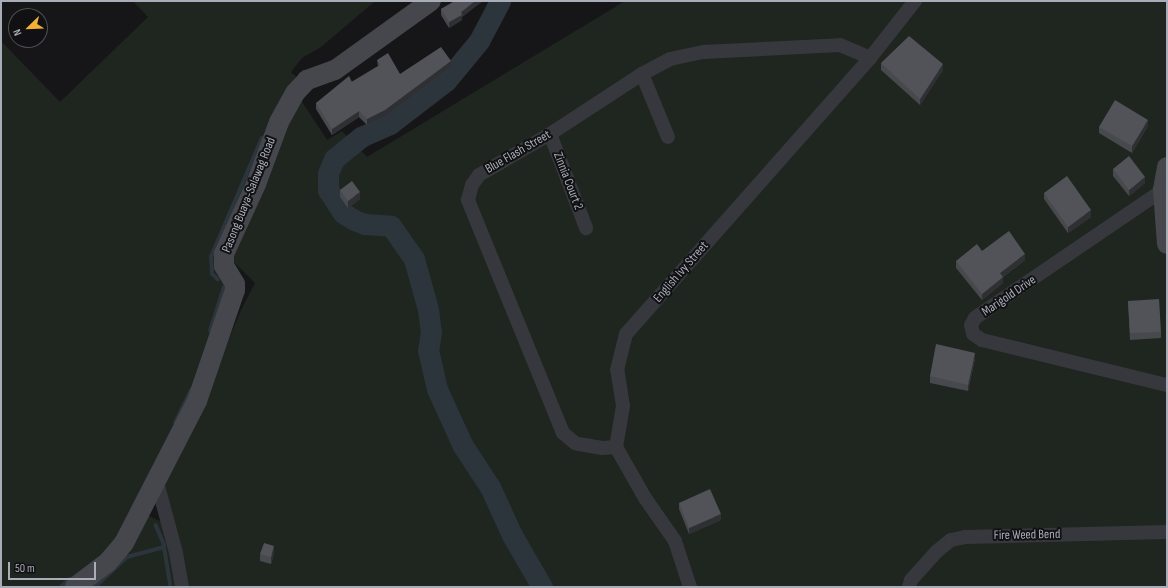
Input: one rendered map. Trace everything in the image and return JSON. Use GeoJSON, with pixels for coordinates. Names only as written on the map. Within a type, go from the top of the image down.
{"type":"FeatureCollection","features":[{"type":"Feature","properties":{"kind":"street","name":"Pasong Buaya-Salawag Road"},"geometry":{"type":"LineString","coordinates":[[75,587],[115,555],[133,527],[157,482],[197,400],[213,361],[235,290],[235,284],[224,266],[224,254],[290,102],[307,80],[336,70],[431,1]]}},
{"type":"Feature","properties":{"kind":"street","name":"English Ivy Street"},"geometry":{"type":"LineString","coordinates":[[616,447],[623,406],[616,370],[626,334],[870,58],[915,1]]}},
{"type":"Feature","properties":{"kind":"street","name":"Blue Flash Street"},"geometry":{"type":"LineString","coordinates":[[616,447],[602,448],[576,443],[563,433],[468,200],[472,185],[479,175],[550,134],[642,74],[670,59],[704,52],[840,45],[870,58]]}},
{"type":"Feature","properties":{"kind":"street"},"geometry":{"type":"LineString","coordinates":[[642,74],[668,137]]}},
{"type":"Feature","properties":{"kind":"street","name":"Zinnia Court 2"},"geometry":{"type":"LineString","coordinates":[[550,134],[586,228]]}},
{"type":"Feature","properties":{"kind":"street"},"geometry":{"type":"LineString","coordinates":[[1167,167],[1163,190],[1167,244]]}},
{"type":"Feature","properties":{"kind":"street","name":"Marigold Drive"},"geometry":{"type":"LineString","coordinates":[[1163,190],[975,318],[971,325],[973,334],[982,340],[1167,386]]}},
{"type":"Feature","properties":{"kind":"street"},"geometry":{"type":"LineString","coordinates":[[616,447],[645,498],[675,541],[690,587]]}},
{"type":"Feature","properties":{"kind":"street"},"geometry":{"type":"LineString","coordinates":[[157,482],[176,553],[182,587]]}},
{"type":"Feature","properties":{"kind":"street","name":"Fire Weed Bend"},"geometry":{"type":"LineString","coordinates":[[909,587],[911,580],[936,552],[951,540],[965,536],[1167,532]]}},
{"type":"Feature","properties":{"kind":"shaded area"},"geometry":{"type":"Polygon","coordinates":[[[133,1],[374,2],[321,47],[302,58],[291,72],[299,79],[215,260],[229,285],[194,392],[119,541],[68,587],[1,587],[1,41],[60,102],[148,17],[133,1]]]}},
{"type":"Feature","properties":{"kind":"shaded area"},"geometry":{"type":"Polygon","coordinates":[[[625,1],[1167,1],[1167,587],[185,587],[163,485],[178,460],[241,310],[255,283],[232,260],[286,130],[301,100],[327,140],[342,131],[367,157],[625,1]]]}},
{"type":"Feature","properties":{"kind":"shaded area"},"geometry":{"type":"Polygon","coordinates":[[[145,514],[164,523],[176,587],[92,587],[102,580],[119,561],[145,514]]]}},
{"type":"Feature","properties":{"kind":"building"},"geometry":{"type":"Polygon","coordinates":[[[455,1],[475,1],[461,12],[462,15],[449,22],[441,9],[455,1]]]}},
{"type":"Feature","properties":{"kind":"building"},"geometry":{"type":"Polygon","coordinates":[[[909,36],[943,64],[920,99],[881,63],[909,36]]]}},
{"type":"Feature","properties":{"kind":"building"},"geometry":{"type":"Polygon","coordinates":[[[441,47],[451,61],[385,110],[367,119],[359,111],[332,129],[316,103],[349,76],[352,82],[380,65],[377,60],[388,53],[400,74],[441,47]]]}},
{"type":"Feature","properties":{"kind":"building"},"geometry":{"type":"Polygon","coordinates":[[[1115,100],[1148,120],[1132,146],[1099,127],[1115,100]]]}},
{"type":"Feature","properties":{"kind":"building"},"geometry":{"type":"Polygon","coordinates":[[[1129,156],[1145,177],[1129,190],[1113,169],[1129,156]]]}},
{"type":"Feature","properties":{"kind":"building"},"geometry":{"type":"Polygon","coordinates":[[[1067,176],[1091,210],[1068,227],[1044,193],[1067,176]]]}},
{"type":"Feature","properties":{"kind":"building"},"geometry":{"type":"Polygon","coordinates":[[[352,181],[360,192],[348,201],[340,190],[352,181]]]}},
{"type":"Feature","properties":{"kind":"building"},"geometry":{"type":"Polygon","coordinates":[[[1009,231],[1025,254],[1000,273],[1003,277],[982,294],[956,261],[977,244],[982,251],[1009,231]]]}},
{"type":"Feature","properties":{"kind":"building"},"geometry":{"type":"Polygon","coordinates":[[[1159,299],[1161,332],[1130,333],[1128,301],[1159,299]]]}},
{"type":"Feature","properties":{"kind":"building"},"geometry":{"type":"Polygon","coordinates":[[[936,344],[975,353],[968,385],[930,376],[936,344]]]}},
{"type":"Feature","properties":{"kind":"building"},"geometry":{"type":"Polygon","coordinates":[[[710,489],[721,514],[689,528],[679,503],[710,489]]]}},
{"type":"Feature","properties":{"kind":"building"},"geometry":{"type":"Polygon","coordinates":[[[264,543],[274,546],[271,557],[260,554],[264,543]]]}},
{"type":"Feature","properties":{"kind":"waterway"},"geometry":{"type":"LineString","coordinates":[[500,1],[479,41],[446,81],[390,124],[361,137],[334,159],[328,173],[328,190],[343,213],[354,220],[365,224],[391,226],[414,259],[428,309],[431,332],[428,350],[437,389],[463,446],[490,487],[512,535],[542,587]]}},
{"type":"Feature","properties":{"kind":"waterway"},"geometry":{"type":"LineString","coordinates":[[218,280],[212,274],[211,257],[262,138]]}},
{"type":"Feature","properties":{"kind":"waterway"},"geometry":{"type":"LineString","coordinates":[[210,331],[224,287]]}},
{"type":"Feature","properties":{"kind":"waterway"},"geometry":{"type":"LineString","coordinates":[[175,423],[191,390]]}},
{"type":"Feature","properties":{"kind":"waterway"},"geometry":{"type":"LineString","coordinates":[[156,525],[164,544],[171,587]]}},
{"type":"Feature","properties":{"kind":"waterway"},"geometry":{"type":"LineString","coordinates":[[95,587],[127,557],[164,547]]}},
{"type":"Feature","properties":{"kind":"waterway"},"geometry":{"type":"LineString","coordinates":[[61,587],[70,579]]}}]}
